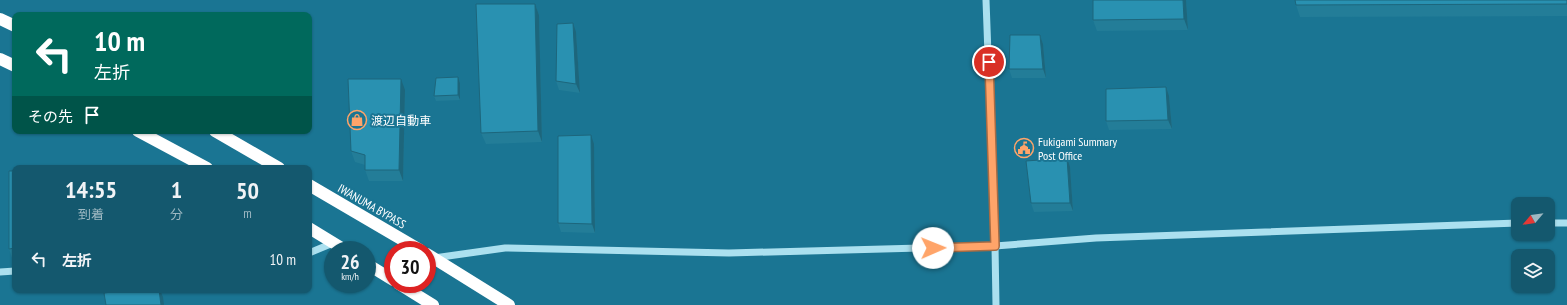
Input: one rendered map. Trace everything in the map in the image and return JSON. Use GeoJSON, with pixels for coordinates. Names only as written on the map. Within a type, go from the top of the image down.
{"type":"FeatureCollection","features":[{"type":"Feature","properties":{"kind":"highway"},"geometry":{"type":"LineString","coordinates":[[0,19],[12,25]]}},
{"type":"Feature","properties":{"kind":"highway"},"geometry":{"type":"LineString","coordinates":[[0,59],[12,65]]}},
{"type":"Feature","properties":{"kind":"highway"},"geometry":{"type":"LineString","coordinates":[[144,134],[201,165]]}},
{"type":"Feature","properties":{"kind":"highway"},"geometry":{"type":"LineString","coordinates":[[220,134],[274,165]]}},
{"type":"Feature","properties":{"kind":"highway","name":"IWANUMA BYPASS"},"geometry":{"type":"LineString","coordinates":[[312,187],[405,241]]}},
{"type":"Feature","properties":{"kind":"highway"},"geometry":{"type":"LineString","coordinates":[[312,230],[330,241]]}},
{"type":"Feature","properties":{"kind":"highway"},"geometry":{"type":"LineString","coordinates":[[436,259],[509,305]]}},
{"type":"Feature","properties":{"kind":"highway"},"geometry":{"type":"LineString","coordinates":[[414,293],[433,305]]}},
{"type":"Feature","properties":{"kind":"street"},"geometry":{"type":"LineString","coordinates":[[986,0],[996,305]]}},
{"type":"Feature","properties":{"kind":"street"},"geometry":{"type":"LineString","coordinates":[[436,255],[505,248],[729,253],[995,246],[1096,238],[1511,223]]}},
{"type":"Feature","properties":{"kind":"street"},"geometry":{"type":"LineString","coordinates":[[1555,223],[1567,223]]}},
{"type":"Feature","properties":{"kind":"street"},"geometry":{"type":"LineString","coordinates":[[312,253],[324,247]]}},
{"type":"Feature","properties":{"kind":"street"},"geometry":{"type":"LineString","coordinates":[[0,272],[12,272]]}},
{"type":"Feature","properties":{"kind":"building"},"geometry":{"type":"Polygon","coordinates":[[[1093,0],[1183,0],[1184,19],[1093,20],[1093,0]]]}},
{"type":"Feature","properties":{"kind":"building"},"geometry":{"type":"Polygon","coordinates":[[[1295,0],[1567,0],[1567,4],[1296,5],[1295,0]]]}},
{"type":"Feature","properties":{"kind":"building"},"geometry":{"type":"Polygon","coordinates":[[[476,4],[535,4],[538,131],[481,133],[476,4]]]}},
{"type":"Feature","properties":{"kind":"building"},"geometry":{"type":"Polygon","coordinates":[[[573,23],[576,84],[556,81],[557,24],[573,23]]]}},
{"type":"Feature","properties":{"kind":"building"},"geometry":{"type":"Polygon","coordinates":[[[1010,35],[1040,35],[1043,69],[1009,69],[1010,35]]]}},
{"type":"Feature","properties":{"kind":"building"},"geometry":{"type":"Polygon","coordinates":[[[458,77],[458,95],[434,96],[436,78],[458,77]]]}},
{"type":"Feature","properties":{"kind":"building"},"geometry":{"type":"Polygon","coordinates":[[[348,79],[401,79],[399,170],[365,170],[365,155],[351,151],[348,79]]]}},
{"type":"Feature","properties":{"kind":"building"},"geometry":{"type":"Polygon","coordinates":[[[1166,87],[1168,120],[1106,121],[1106,89],[1166,87]]]}},
{"type":"Feature","properties":{"kind":"building"},"geometry":{"type":"Polygon","coordinates":[[[591,135],[592,224],[558,223],[558,136],[591,135]]]}},
{"type":"Feature","properties":{"kind":"building"},"geometry":{"type":"Polygon","coordinates":[[[1067,158],[1070,203],[1031,203],[1026,161],[1067,158]]]}},
{"type":"Feature","properties":{"kind":"building"},"geometry":{"type":"Polygon","coordinates":[[[9,171],[12,171],[12,248],[9,249],[9,171]]]}},
{"type":"Feature","properties":{"kind":"building"},"geometry":{"type":"Polygon","coordinates":[[[104,293],[159,293],[161,305],[106,305],[104,293]]]}},
{"type":"Feature","properties":{"kind":"place","name":"渡辺自動車"},"geometry":{"type":"Point","coordinates":[357,120]}},
{"type":"Feature","properties":{"kind":"place","name":"Fukigami Summary Post Office"},"geometry":{"type":"Point","coordinates":[1024,148]}},
{"type":"Feature","properties":{"kind":"route"},"geometry":{"type":"LineString","coordinates":[[933,248],[995,246],[989,62]]}}]}
